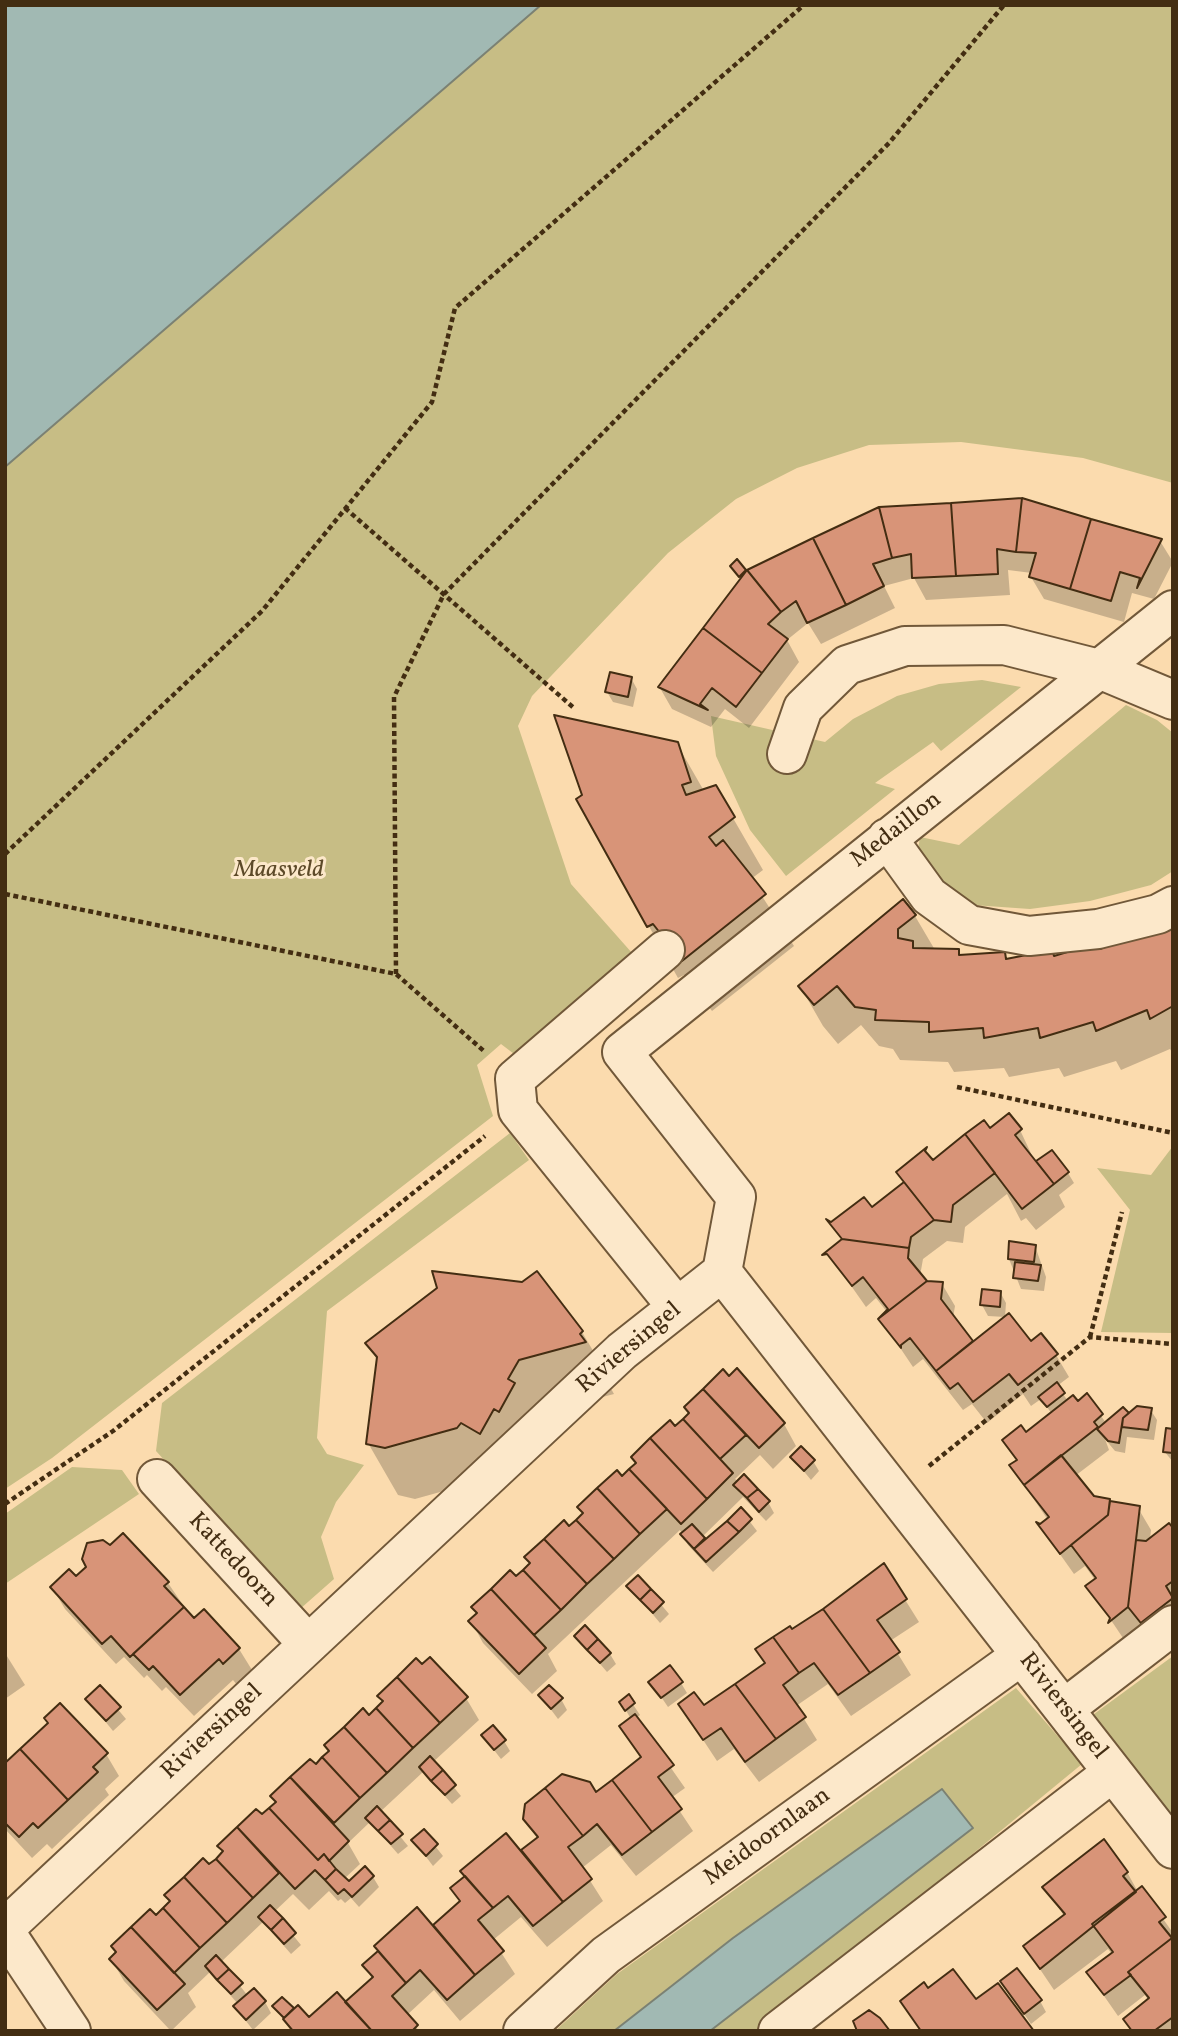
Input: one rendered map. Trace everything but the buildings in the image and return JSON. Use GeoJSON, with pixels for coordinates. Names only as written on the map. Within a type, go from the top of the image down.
{"type":"FeatureCollection","features":[{"type":"Feature","properties":{"kind":"street","name":"Medaillon"},"geometry":{"type":"LineString","coordinates":[[722,1272],[736,1197],[622,1052],[1173,610]]}},
{"type":"Feature","properties":{"kind":"street"},"geometry":{"type":"LineString","coordinates":[[788,754],[803,708],[847,665],[905,646],[1004,645],[1099,669],[1173,700]]}},
{"type":"Feature","properties":{"kind":"street"},"geometry":{"type":"LineString","coordinates":[[887,838],[929,896],[969,925],[1029,936],[1098,929],[1158,914],[1173,906]]}},
{"type":"Feature","properties":{"kind":"street"},"geometry":{"type":"LineString","coordinates":[[665,950],[516,1095],[677,1307]]}},
{"type":"Feature","properties":{"kind":"street","name":"Riviersingel"},"geometry":{"type":"LineString","coordinates":[[5,1930],[622,1351],[722,1272],[1173,1849]]}},
{"type":"Feature","properties":{"kind":"street","name":"Kattedoorn"},"geometry":{"type":"LineString","coordinates":[[157,1479],[308,1644]]}},
{"type":"Feature","properties":{"kind":"street"},"geometry":{"type":"LineString","coordinates":[[1064,1709],[1173,1625]]}},
{"type":"Feature","properties":{"kind":"street","name":"Meidoornlaan"},"geometry":{"type":"LineString","coordinates":[[523,2031],[606,1955],[1022,1655]]}},
{"type":"Feature","properties":{"kind":"street"},"geometry":{"type":"LineString","coordinates":[[778,2031],[1113,1772]]}},
{"type":"Feature","properties":{"kind":"street"},"geometry":{"type":"LineString","coordinates":[[5,1930],[71,2031]]}},
{"type":"Feature","properties":{"kind":"path"},"geometry":{"type":"LineString","coordinates":[[5,854],[262,611],[432,402],[455,308],[804,5]]}},
{"type":"Feature","properties":{"kind":"path"},"geometry":{"type":"LineString","coordinates":[[396,974],[394,697],[444,594],[889,143],[1004,5]]}},
{"type":"Feature","properties":{"kind":"path"},"geometry":{"type":"LineString","coordinates":[[345,508],[575,709]]}},
{"type":"Feature","properties":{"kind":"path"},"geometry":{"type":"LineString","coordinates":[[5,894],[396,974],[516,1095],[113,1431],[5,1504]]}},
{"type":"Feature","properties":{"kind":"path"},"geometry":{"type":"LineString","coordinates":[[957,1087],[1173,1133]]}},
{"type":"Feature","properties":{"kind":"path"},"geometry":{"type":"LineString","coordinates":[[895,1494],[1090,1337],[1122,1212]]}},
{"type":"Feature","properties":{"kind":"path"},"geometry":{"type":"LineString","coordinates":[[1090,1337],[1173,1344]]}},
{"type":"Feature","properties":{"kind":"green space","name":"Maasveld"},"geometry":{"type":"Polygon","coordinates":[[[541,5],[1173,5],[1173,483],[1083,458],[961,442],[869,445],[797,468],[736,499],[668,553],[532,696],[518,726],[571,884],[640,962],[518,1057],[501,1044],[477,1065],[493,1116],[52,1458],[5,1489],[5,467],[541,5]]]}},
{"type":"Feature","properties":{"kind":"green space"},"geometry":{"type":"Polygon","coordinates":[[[982,680],[1021,687],[941,751],[933,742],[875,783],[895,789],[786,876],[750,830],[716,756],[711,716],[825,742],[853,719],[897,696],[939,684],[982,680]]]}},
{"type":"Feature","properties":{"kind":"green space"},"geometry":{"type":"Polygon","coordinates":[[[1126,705],[1157,720],[1173,733],[1173,871],[1151,885],[1090,901],[1030,909],[973,905],[937,888],[916,861],[920,837],[959,845],[1126,705]]]}},
{"type":"Feature","properties":{"kind":"green space"},"geometry":{"type":"Polygon","coordinates":[[[510,1133],[529,1160],[327,1311],[317,1438],[327,1454],[364,1465],[336,1502],[321,1537],[334,1579],[300,1609],[156,1451],[162,1403],[510,1133]]]}},
{"type":"Feature","properties":{"kind":"green space"},"geometry":{"type":"Polygon","coordinates":[[[1173,1146],[1173,1333],[1101,1332],[1130,1210],[1097,1168],[1151,1175],[1173,1146]]]}},
{"type":"Feature","properties":{"kind":"green space"},"geometry":{"type":"Polygon","coordinates":[[[72,1467],[122,1470],[139,1494],[5,1584],[5,1514],[72,1467]]]}},
{"type":"Feature","properties":{"kind":"green space"},"geometry":{"type":"Polygon","coordinates":[[[1173,1656],[1173,1822],[1090,1717],[1173,1656]]]}},
{"type":"Feature","properties":{"kind":"green space"},"geometry":{"type":"Polygon","coordinates":[[[1016,1688],[1082,1764],[757,2031],[710,2031],[973,1828],[733,1938],[614,2031],[555,2031],[617,1974],[1016,1688]]]}},
{"type":"Feature","properties":{"kind":"water"},"geometry":{"type":"Polygon","coordinates":[[[5,5],[541,5],[5,467],[5,5]]]}},
{"type":"Feature","properties":{"kind":"water"},"geometry":{"type":"Polygon","coordinates":[[[942,1789],[973,1828],[710,2031],[614,2031],[733,1938],[942,1789]]]}}]}
